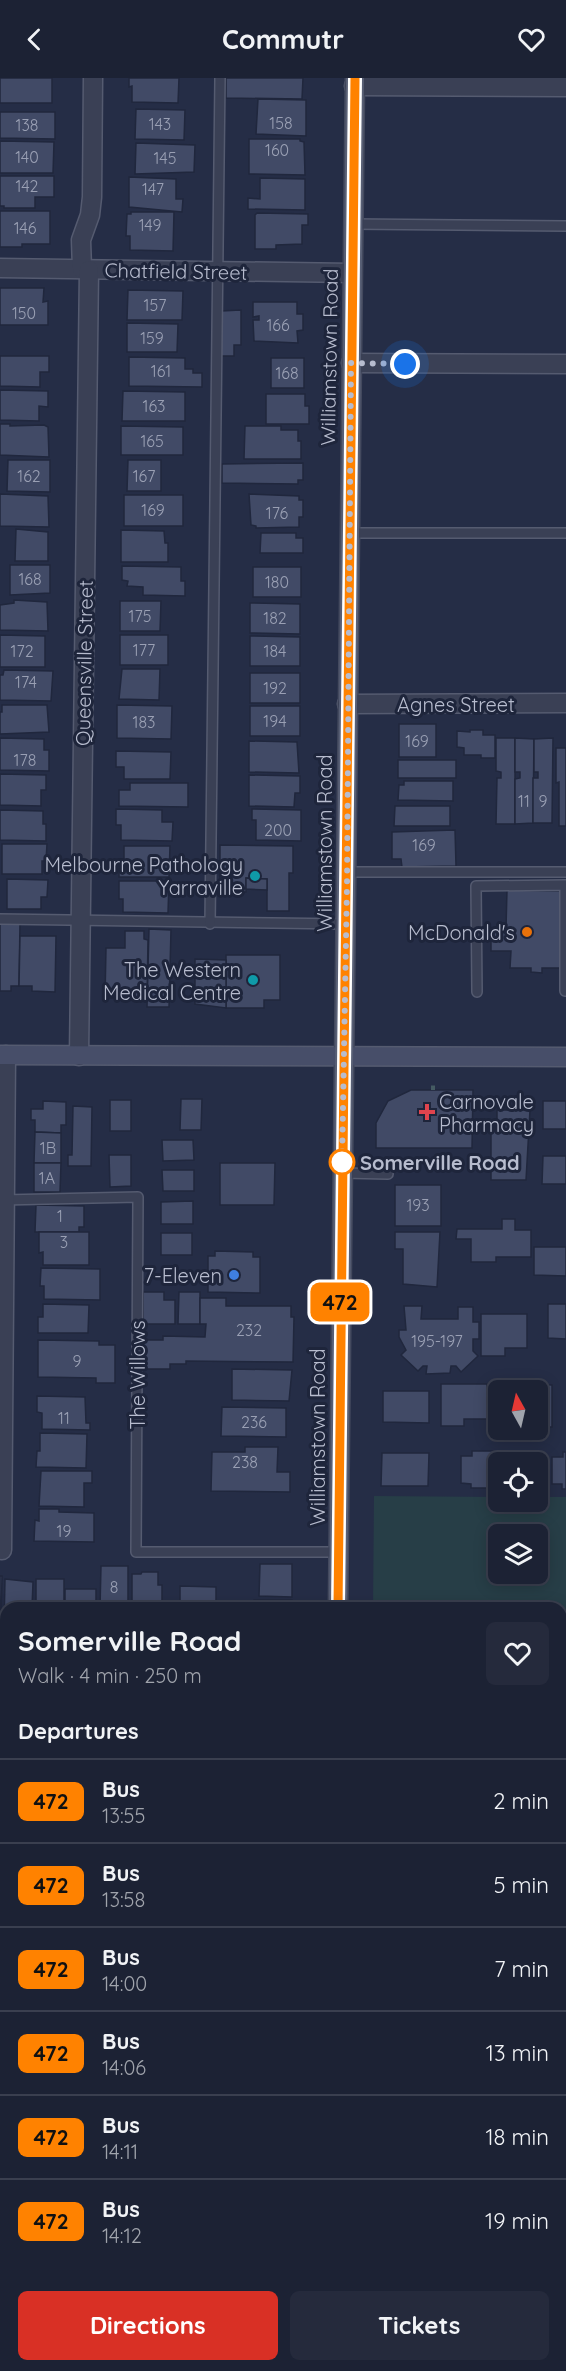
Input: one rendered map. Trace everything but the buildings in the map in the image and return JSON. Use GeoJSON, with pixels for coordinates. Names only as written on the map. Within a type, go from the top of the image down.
{"type":"FeatureCollection","features":[{"type":"Feature","properties":{"kind":"main road","name":"Williamstown Road"},"geometry":{"type":"LineString","coordinates":[[338,1602],[355,82]]}},
{"type":"Feature","properties":{"kind":"main road"},"geometry":{"type":"LineString","coordinates":[[3,1055],[566,1057]]}},
{"type":"Feature","properties":{"kind":"street","name":"Queensville Street"},"geometry":{"type":"LineString","coordinates":[[79,1056],[85,269],[81,240],[90,215],[92,197],[93,78]]}},
{"type":"Feature","properties":{"kind":"street"},"geometry":{"type":"LineString","coordinates":[[355,82],[566,87]]}},
{"type":"Feature","properties":{"kind":"street","name":"Chatfield Street"},"geometry":{"type":"LineString","coordinates":[[0,268],[352,273]]}},
{"type":"Feature","properties":{"kind":"street"},"geometry":{"type":"LineString","coordinates":[[351,363],[566,364]]}},
{"type":"Feature","properties":{"kind":"street","name":"Agnes Street"},"geometry":{"type":"LineString","coordinates":[[347,704],[566,704]]}},
{"type":"Feature","properties":{"kind":"street"},"geometry":{"type":"LineString","coordinates":[[1,1550],[3,1055]]}},
{"type":"Feature","properties":{"kind":"lane"},"geometry":{"type":"LineString","coordinates":[[210,924],[220,78]]}},
{"type":"Feature","properties":{"kind":"lane"},"geometry":{"type":"LineString","coordinates":[[353,224],[566,226]]}},
{"type":"Feature","properties":{"kind":"lane"},"geometry":{"type":"LineString","coordinates":[[349,533],[566,533]]}},
{"type":"Feature","properties":{"kind":"lane"},"geometry":{"type":"LineString","coordinates":[[347,872],[566,872]]}},
{"type":"Feature","properties":{"kind":"lane"},"geometry":{"type":"LineString","coordinates":[[477,992],[476,886],[565,885],[566,991]]}},
{"type":"Feature","properties":{"kind":"lane"},"geometry":{"type":"LineString","coordinates":[[0,919],[178,920],[210,924],[346,924]]}},
{"type":"Feature","properties":{"kind":"lane"},"geometry":{"type":"LineString","coordinates":[[342,1173],[388,1174]]}},
{"type":"Feature","properties":{"kind":"lane","name":"The Willows"},"geometry":{"type":"LineString","coordinates":[[3,1200],[138,1197],[136,1552],[338,1552]]}},
{"type":"Feature","properties":{"kind":"shaded area"},"geometry":{"type":"Polygon","coordinates":[[[374,1496],[488,1497],[488,1512],[548,1512],[548,1497],[566,1497],[566,1602],[373,1602],[374,1496]]]}},
{"type":"Feature","properties":{"kind":"bus line","name":"472"},"geometry":{"type":"LineString","coordinates":[[338,1602],[355,78]]}},
{"type":"Feature","properties":{"kind":"place","name":"Melbourne Pathology Yarraville"},"geometry":{"type":"Point","coordinates":[255,876]}},
{"type":"Feature","properties":{"kind":"place","name":"McDonald's"},"geometry":{"type":"Point","coordinates":[527,932]}},
{"type":"Feature","properties":{"kind":"place","name":"The Western Medical Centre"},"geometry":{"type":"Point","coordinates":[253,980]}},
{"type":"Feature","properties":{"kind":"place","name":"Carnovale Pharmacy"},"geometry":{"type":"Point","coordinates":[427,1112]}},
{"type":"Feature","properties":{"kind":"place","name":"Somerville Road"},"geometry":{"type":"Point","coordinates":[342,1162]}},
{"type":"Feature","properties":{"kind":"place","name":"7-Eleven"},"geometry":{"type":"Point","coordinates":[234,1275]}},
{"type":"Feature","properties":{"kind":"route"},"geometry":{"type":"LineString","coordinates":[[342,1162],[347,885],[351,363],[405,364]]}}]}
